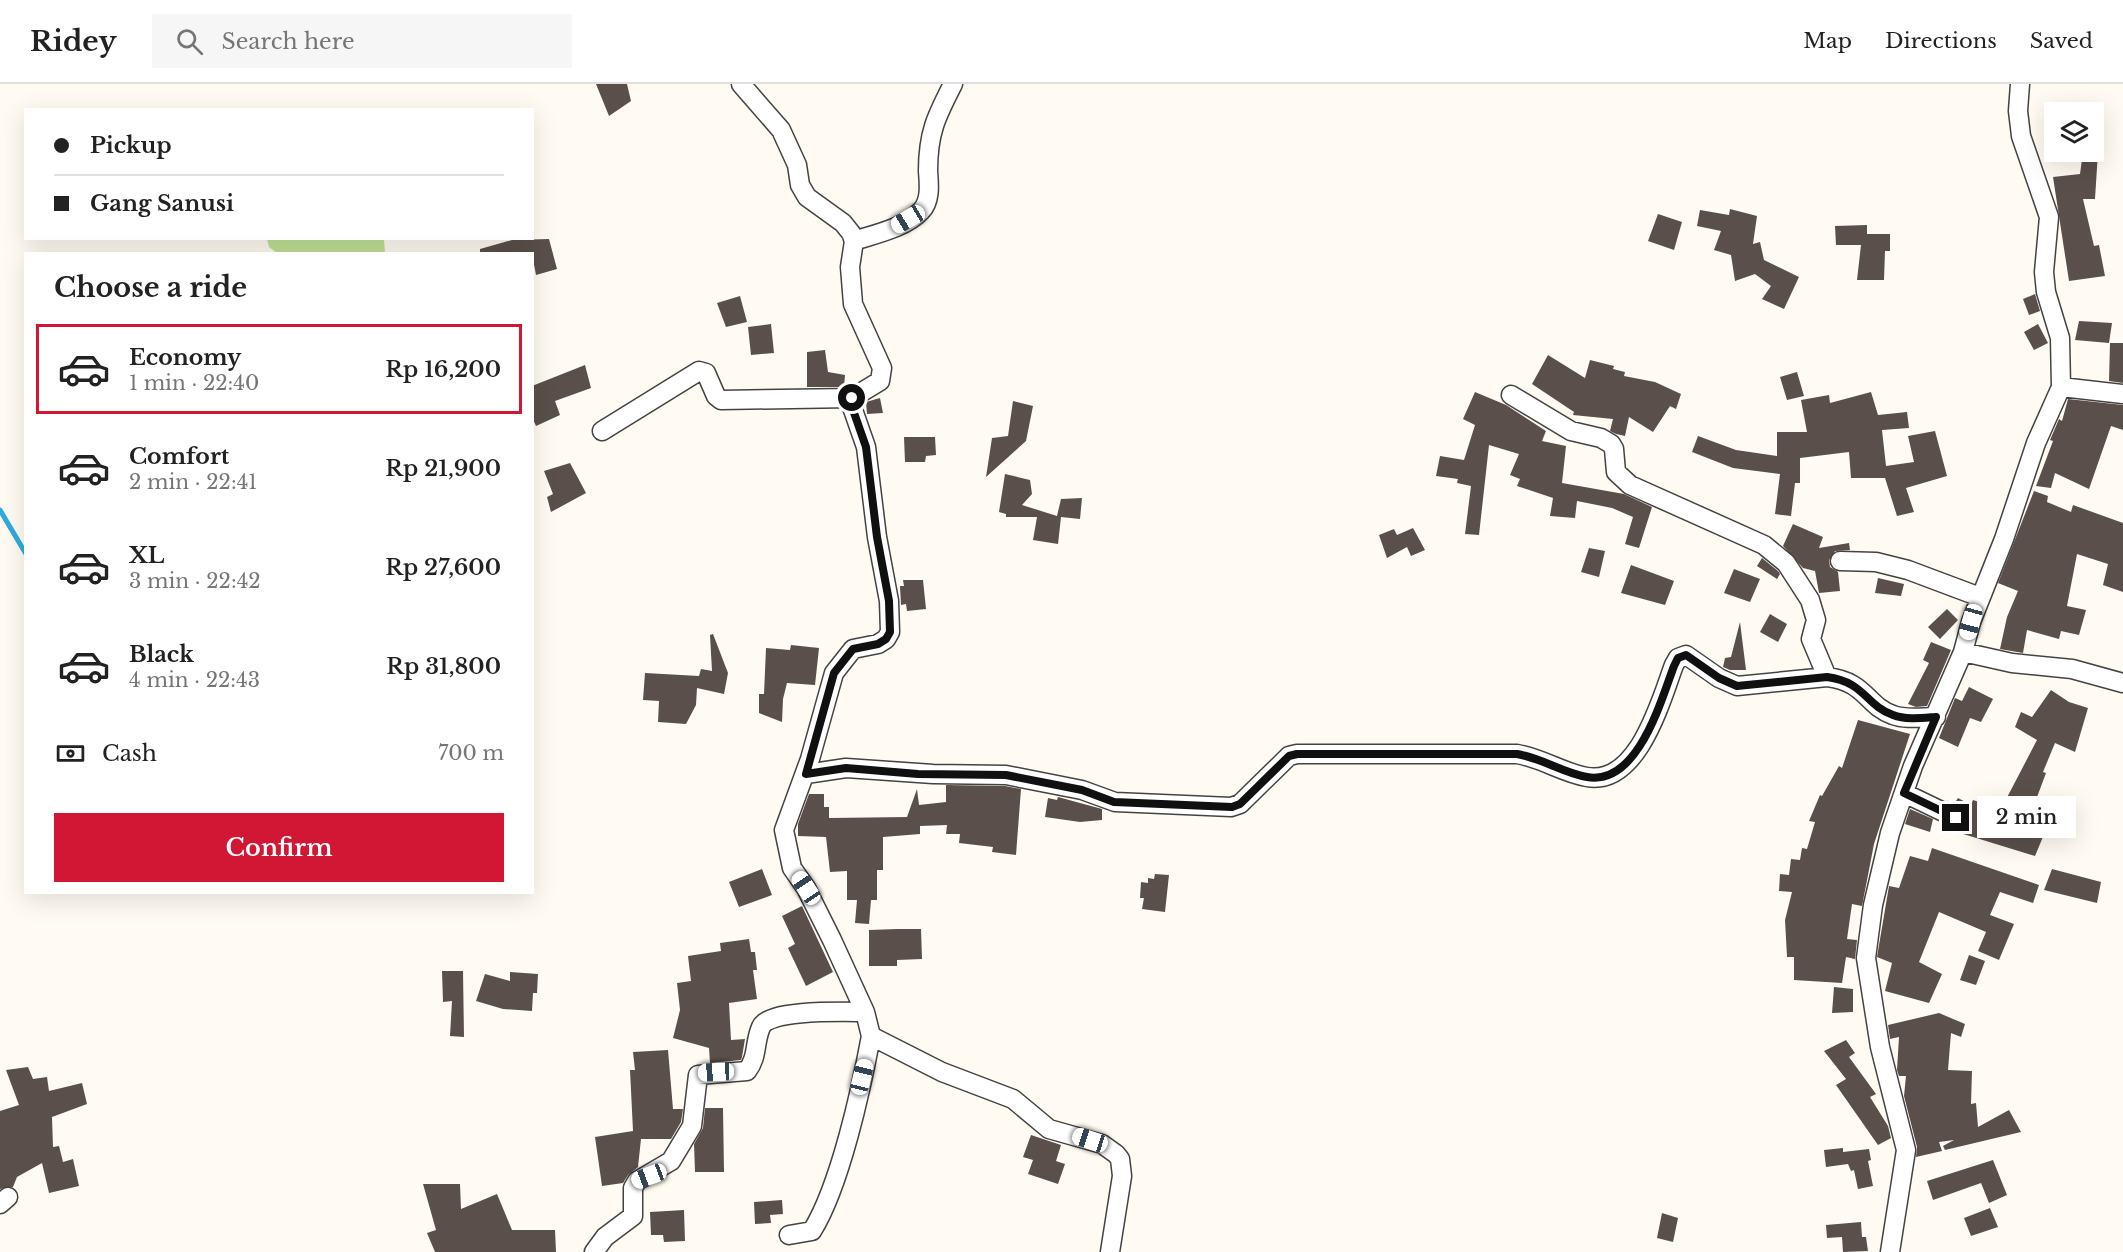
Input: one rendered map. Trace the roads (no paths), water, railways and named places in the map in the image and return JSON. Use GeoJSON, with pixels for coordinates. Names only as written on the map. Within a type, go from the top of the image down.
{"type":"FeatureCollection","features":[{"type":"Feature","properties":{"kind":"street"},"geometry":{"type":"LineString","coordinates":[[602,431],[699,371],[706,373],[716,396],[721,400],[852,398],[880,381],[883,375],[853,304],[850,267],[854,241],[843,223],[807,197],[800,185],[797,165],[781,130],[741,84]]}},
{"type":"Feature","properties":{"kind":"street"},"geometry":{"type":"LineString","coordinates":[[854,241],[896,227],[920,212],[927,203],[928,142],[937,113],[953,84]]}},
{"type":"Feature","properties":{"kind":"street"},"geometry":{"type":"LineString","coordinates":[[1890,1252],[1906,1150],[1880,1047],[1866,958],[1880,874],[1890,833],[1904,793],[1963,652],[1980,597],[2036,443],[2061,387],[2060,338],[2046,292],[2044,272],[2049,217],[2021,136],[2018,111],[2020,84]]}},
{"type":"Feature","properties":{"kind":"street"},"geometry":{"type":"LineString","coordinates":[[2061,387],[2123,394]]}},
{"type":"Feature","properties":{"kind":"street"},"geometry":{"type":"LineString","coordinates":[[1510,395],[1571,431],[1601,438],[1611,444],[1614,449],[1616,472],[1630,484],[1772,550],[1798,578],[1810,600],[1816,620],[1811,639],[1827,677]]}},
{"type":"Feature","properties":{"kind":"street"},"geometry":{"type":"LineString","coordinates":[[789,1235],[812,1231],[818,1221],[845,1142],[871,1036],[865,1012],[832,940],[806,888],[792,868],[784,830],[806,774],[834,673],[853,649],[878,644],[886,639],[890,632],[889,601],[877,537],[866,447],[852,407],[852,398]]}},
{"type":"Feature","properties":{"kind":"street"},"geometry":{"type":"LineString","coordinates":[[1840,561],[1876,562],[1908,570],[1980,597]]}},
{"type":"Feature","properties":{"kind":"street"},"geometry":{"type":"LineString","coordinates":[[1963,652],[2012,663],[2072,669],[2123,683]]}},
{"type":"Feature","properties":{"kind":"street"},"geometry":{"type":"LineString","coordinates":[[806,774],[846,768],[933,774],[1006,775],[1082,790],[1114,802],[1232,807],[1240,804],[1289,756],[1297,754],[1517,754],[1538,759],[1582,776],[1596,777],[1608,774],[1624,764],[1641,745],[1674,666],[1681,655],[1692,657],[1719,678],[1737,686],[1827,677],[1851,682],[1892,715],[1936,717]]}},
{"type":"Feature","properties":{"kind":"street"},"geometry":{"type":"LineString","coordinates":[[1904,793],[1956,818]]}},
{"type":"Feature","properties":{"kind":"street"},"geometry":{"type":"LineString","coordinates":[[594,1252],[605,1237],[633,1216],[633,1188],[637,1181],[671,1161],[680,1148],[692,1126],[698,1075],[747,1071],[754,1062],[761,1026],[766,1021],[789,1014],[865,1012]]}},
{"type":"Feature","properties":{"kind":"street"},"geometry":{"type":"LineString","coordinates":[[871,1036],[942,1072],[1013,1098],[1049,1129],[1102,1144],[1116,1154],[1120,1159],[1122,1176],[1110,1252]]}},
{"type":"Feature","properties":{"kind":"waterway"},"geometry":{"type":"LineString","coordinates":[[0,510],[24,551]]}}]}
